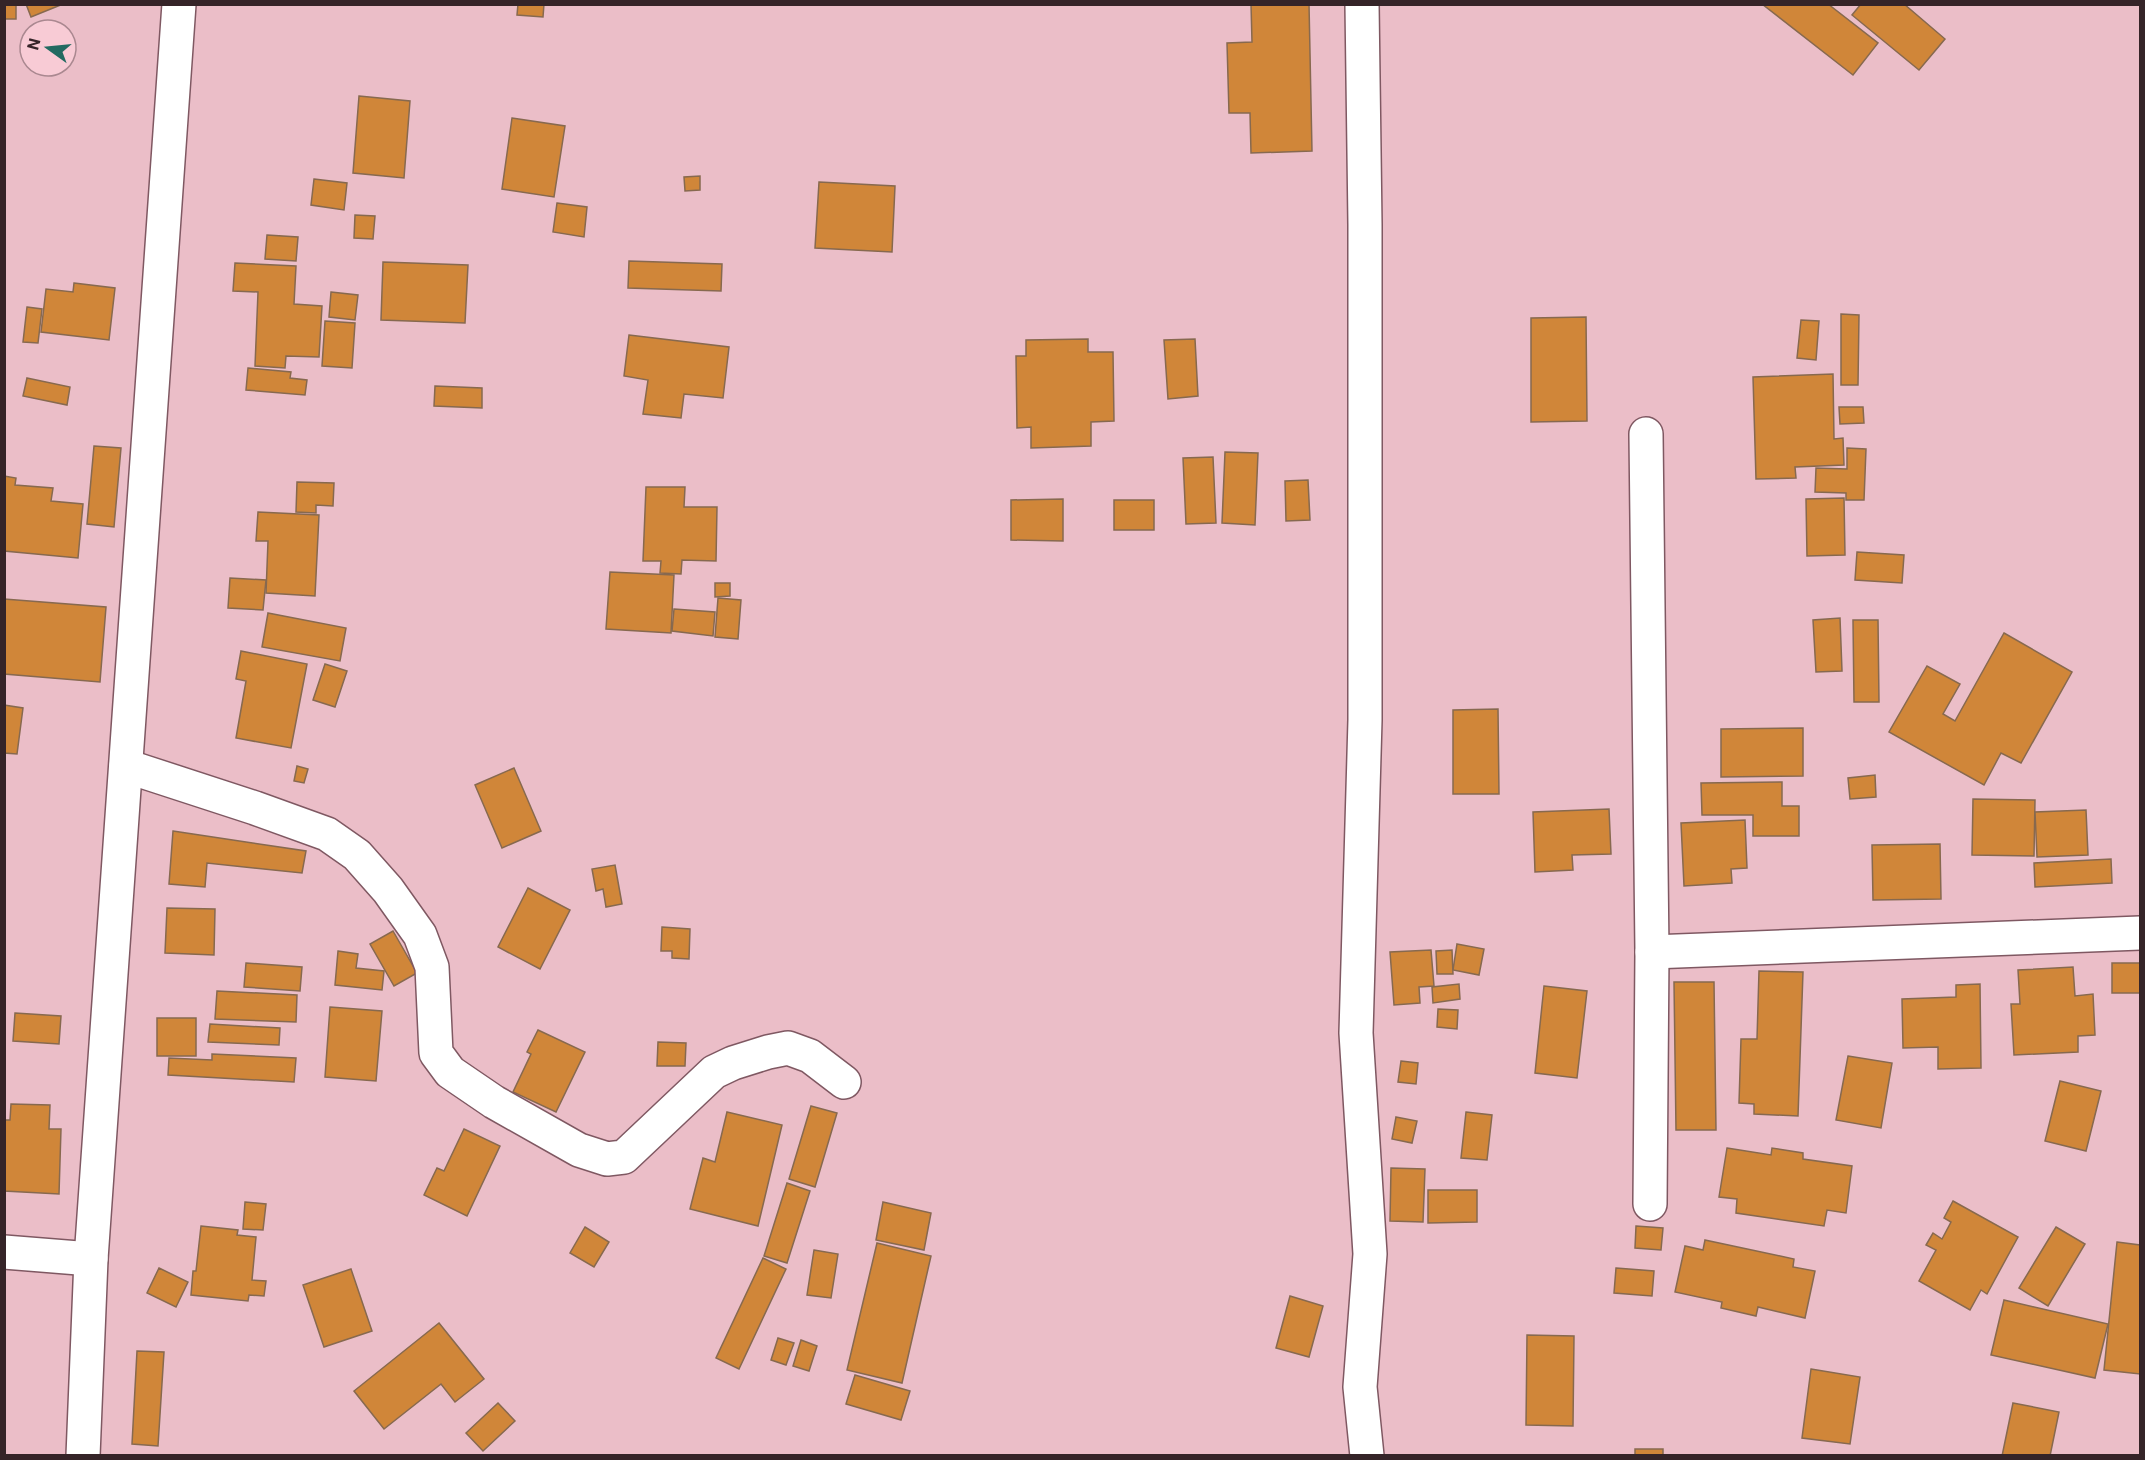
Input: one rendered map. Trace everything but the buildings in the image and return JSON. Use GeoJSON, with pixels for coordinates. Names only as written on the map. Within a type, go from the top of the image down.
{"type":"FeatureCollection","features":[{"type":"Feature","properties":{"kind":"street"},"geometry":{"type":"LineString","coordinates":[[83,1455],[91,1259],[179,4]]}},
{"type":"Feature","properties":{"kind":"street"},"geometry":{"type":"LineString","coordinates":[[1362,4],[1365,225],[1365,720],[1356,1033],[1370,1254],[1360,1387],[1367,1455]]}},
{"type":"Feature","properties":{"kind":"street"},"geometry":{"type":"LineString","coordinates":[[1646,434],[1652,952],[1650,1204]]}},
{"type":"Feature","properties":{"kind":"street"},"geometry":{"type":"LineString","coordinates":[[126,766],[327,834],[357,855],[388,890],[420,935],[432,967],[436,1053],[441,1062],[450,1072],[494,1102],[579,1150],[608,1159],[624,1157],[714,1072],[768,1052],[788,1048],[810,1056],[844,1082]]}},
{"type":"Feature","properties":{"kind":"street"},"geometry":{"type":"LineString","coordinates":[[1652,952],[2140,933]]}},
{"type":"Feature","properties":{"kind":"street"},"geometry":{"type":"LineString","coordinates":[[4,1252],[91,1259]]}}]}
